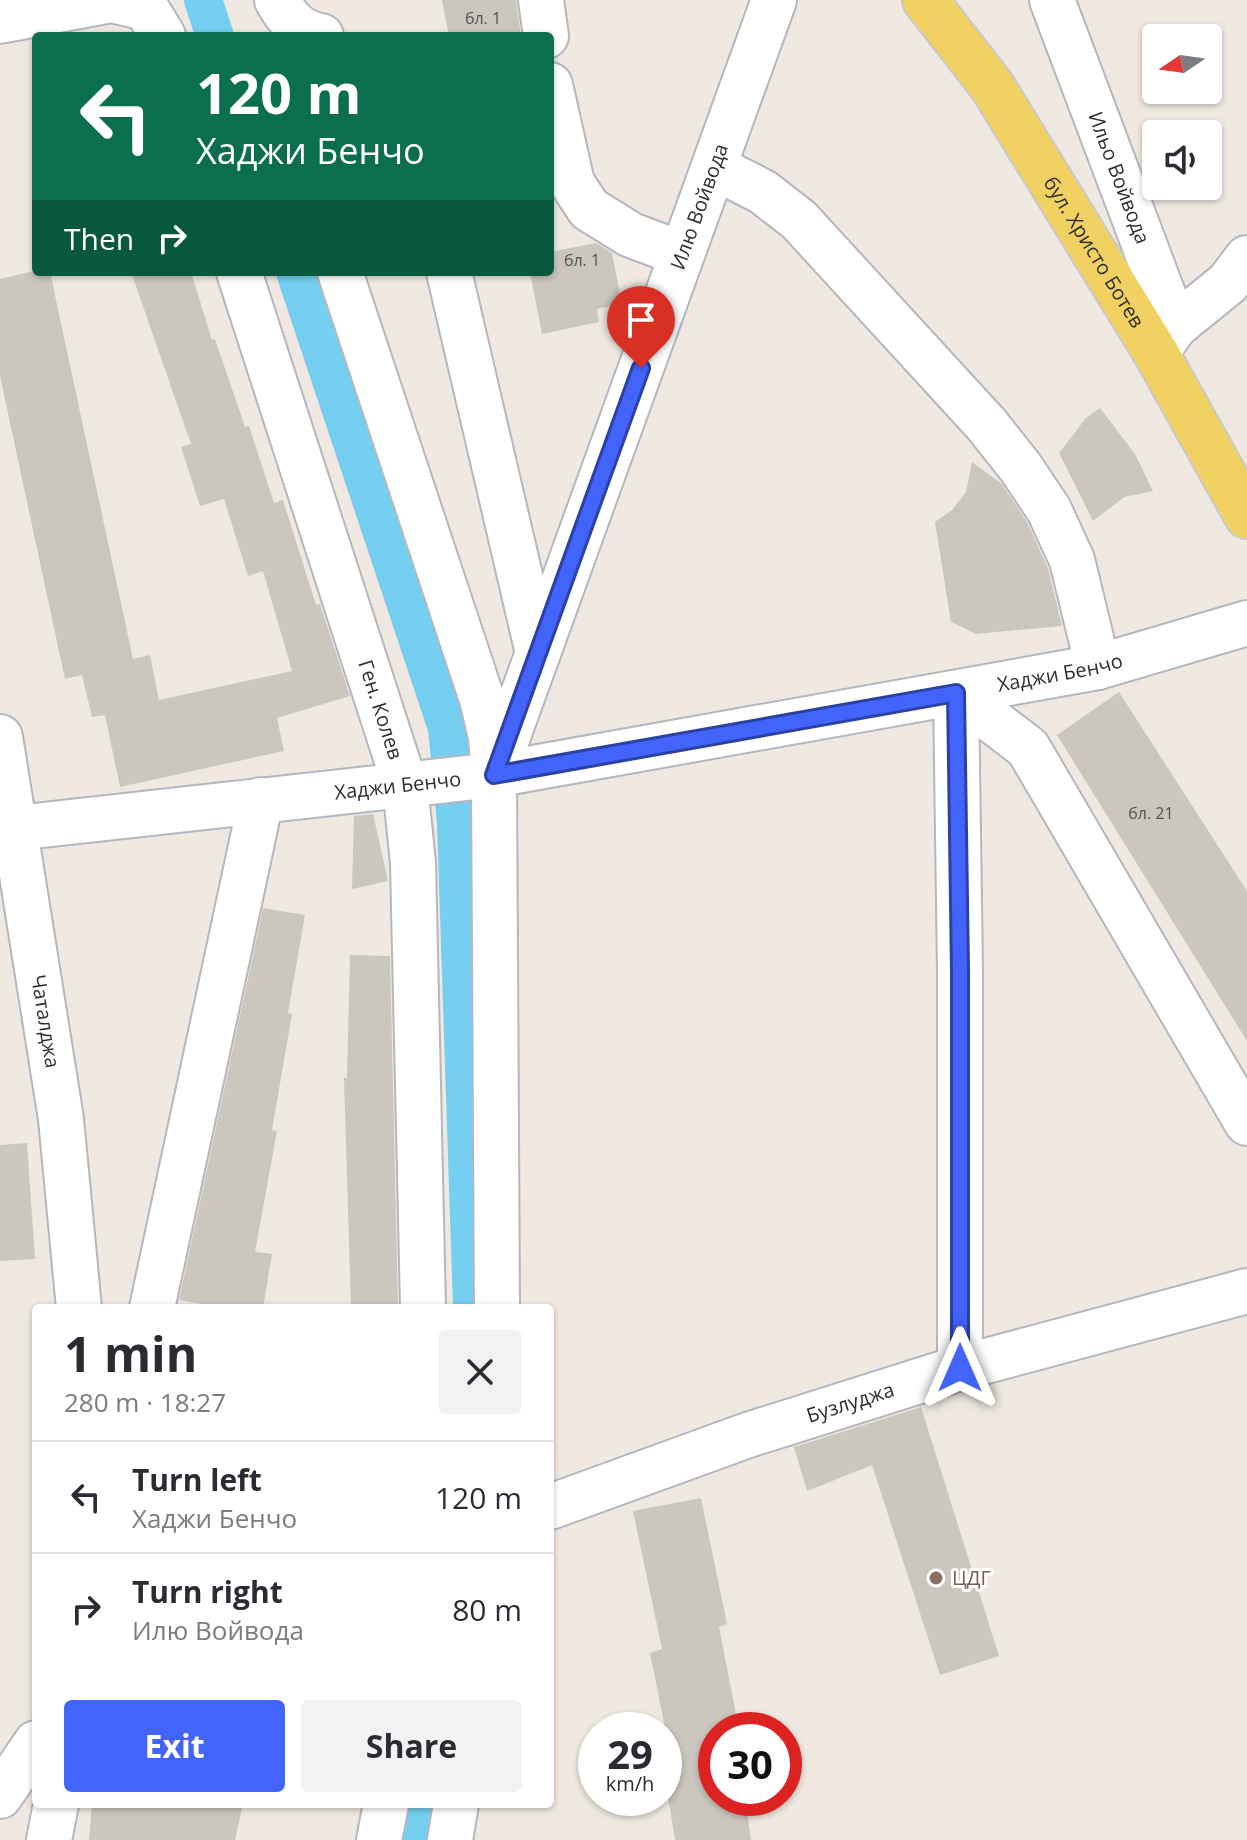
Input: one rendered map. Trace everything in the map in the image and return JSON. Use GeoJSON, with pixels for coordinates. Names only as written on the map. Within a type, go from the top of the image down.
{"type":"FeatureCollection","features":[{"type":"Feature","properties":{"kind":"main road","name":"бул. Христо Ботев"},"geometry":{"type":"LineString","coordinates":[[925,0],[992,86],[1165,340],[1247,516]]}},
{"type":"Feature","properties":{"kind":"street"},"geometry":{"type":"LineString","coordinates":[[0,21],[112,0],[146,8],[161,32]]}},
{"type":"Feature","properties":{"kind":"street"},"geometry":{"type":"LineString","coordinates":[[250,0],[261,32]]}},
{"type":"Feature","properties":{"kind":"street"},"geometry":{"type":"LineString","coordinates":[[277,0],[288,19],[307,32]]}},
{"type":"Feature","properties":{"kind":"street"},"geometry":{"type":"LineString","coordinates":[[541,0],[545,32]]}},
{"type":"Feature","properties":{"kind":"street","name":"Илю Войвода"},"geometry":{"type":"LineString","coordinates":[[450,781],[538,653],[774,0]]}},
{"type":"Feature","properties":{"kind":"street","name":"Ильо Войвода"},"geometry":{"type":"LineString","coordinates":[[1052,0],[1165,340]]}},
{"type":"Feature","properties":{"kind":"street"},"geometry":{"type":"LineString","coordinates":[[554,103],[572,183],[589,209],[631,235],[682,254]]}},
{"type":"Feature","properties":{"kind":"street"},"geometry":{"type":"LineString","coordinates":[[714,167],[763,192],[799,220],[987,425],[1021,468],[1049,510],[1072,560],[1098,667]]}},
{"type":"Feature","properties":{"kind":"street"},"geometry":{"type":"LineString","coordinates":[[1165,340],[1228,283],[1247,258]]}},
{"type":"Feature","properties":{"kind":"street","name":"Ген. Колев"},"geometry":{"type":"LineString","coordinates":[[241,276],[450,781],[497,1304]]}},
{"type":"Feature","properties":{"kind":"street","name":"Ген. Колев"},"geometry":{"type":"LineString","coordinates":[[341,276],[482,699],[491,737],[450,781],[413,863],[423,1304]]}},
{"type":"Feature","properties":{"kind":"street"},"geometry":{"type":"LineString","coordinates":[[450,276],[538,653]]}},
{"type":"Feature","properties":{"kind":"street","name":"Хаджи Бенчо"},"geometry":{"type":"LineString","coordinates":[[16,828],[450,781],[1098,667],[1247,623]]}},
{"type":"Feature","properties":{"kind":"street"},"geometry":{"type":"LineString","coordinates":[[956,693],[1028,748],[1247,1123]]}},
{"type":"Feature","properties":{"kind":"street"},"geometry":{"type":"LineString","coordinates":[[956,693],[960,1368]]}},
{"type":"Feature","properties":{"kind":"street","name":"Чаталджа"},"geometry":{"type":"LineString","coordinates":[[0,737],[61,1119],[79,1304]]}},
{"type":"Feature","properties":{"kind":"street"},"geometry":{"type":"LineString","coordinates":[[153,1304],[261,800]]}},
{"type":"Feature","properties":{"kind":"street","name":"Бузлуджа"},"geometry":{"type":"LineString","coordinates":[[554,1506],[748,1435],[960,1368],[1247,1291]]}},
{"type":"Feature","properties":{"kind":"street"},"geometry":{"type":"LineString","coordinates":[[0,1796],[32,1749]]}},
{"type":"Feature","properties":{"kind":"street"},"geometry":{"type":"LineString","coordinates":[[49,1840],[55,1808]]}},
{"type":"Feature","properties":{"kind":"street"},"geometry":{"type":"LineString","coordinates":[[379,1840],[385,1808]]}},
{"type":"Feature","properties":{"kind":"street"},"geometry":{"type":"LineString","coordinates":[[450,1840],[455,1808]]}},
{"type":"Feature","properties":{"kind":"building"},"geometry":{"type":"Polygon","coordinates":[[[442,0],[516,0],[520,32],[448,32],[442,0]]]}},
{"type":"Feature","properties":{"kind":"building"},"geometry":{"type":"Polygon","coordinates":[[[596,243],[612,253],[622,304],[597,309],[599,322],[542,334],[531,276],[554,276],[554,251],[596,243]]]}},
{"type":"Feature","properties":{"kind":"building"},"geometry":{"type":"Polygon","coordinates":[[[30,272],[32,276],[51,276],[133,659],[150,655],[159,700],[292,671],[263,571],[248,576],[224,499],[200,506],[181,447],[191,444],[132,276],[192,276],[212,340],[215,339],[245,427],[249,426],[274,503],[283,500],[316,605],[320,604],[350,696],[277,718],[284,751],[120,787],[105,715],[92,717],[82,675],[65,679],[0,376],[0,279],[30,272]]]}},
{"type":"Feature","properties":{"kind":"building"},"geometry":{"type":"Polygon","coordinates":[[[1100,408],[1135,454],[1153,491],[1124,497],[1093,521],[1059,453],[1086,418],[1100,408]]]}},
{"type":"Feature","properties":{"kind":"building"},"geometry":{"type":"Polygon","coordinates":[[[972,462],[1002,484],[1027,522],[1048,568],[1062,626],[976,634],[951,622],[935,522],[952,510],[966,492],[972,462]]]}},
{"type":"Feature","properties":{"kind":"building"},"geometry":{"type":"Polygon","coordinates":[[[1119,692],[1247,891],[1247,1041],[1057,735],[1119,692]]]}},
{"type":"Feature","properties":{"kind":"building"},"geometry":{"type":"Polygon","coordinates":[[[373,814],[388,881],[352,889],[354,816],[373,814]]]}},
{"type":"Feature","properties":{"kind":"building"},"geometry":{"type":"Polygon","coordinates":[[[263,908],[305,915],[272,1130],[277,1131],[255,1252],[272,1254],[264,1304],[202,1304],[179,1300],[263,908]]]}},
{"type":"Feature","properties":{"kind":"building"},"geometry":{"type":"Polygon","coordinates":[[[350,955],[390,956],[398,1304],[351,1304],[344,1078],[347,1078],[350,955]]]}},
{"type":"Feature","properties":{"kind":"building"},"geometry":{"type":"Polygon","coordinates":[[[27,1143],[35,1259],[0,1261],[0,1145],[27,1143]]]}},
{"type":"Feature","properties":{"kind":"building"},"geometry":{"type":"Polygon","coordinates":[[[921,1407],[999,1656],[940,1675],[872,1465],[807,1491],[794,1447],[921,1407]]]}},
{"type":"Feature","properties":{"kind":"building"},"geometry":{"type":"Polygon","coordinates":[[[701,1498],[727,1624],[719,1627],[736,1712],[698,1712],[698,1816],[748,1816],[751,1840],[675,1840],[671,1816],[682,1816],[682,1712],[662,1712],[650,1653],[662,1649],[633,1511],[701,1498]]]}},
{"type":"Feature","properties":{"kind":"building"},"geometry":{"type":"Polygon","coordinates":[[[92,1808],[242,1808],[235,1840],[89,1840],[92,1808]]]}},
{"type":"Feature","properties":{"kind":"waterway"},"geometry":{"type":"LineString","coordinates":[[203,0],[214,32]]}},
{"type":"Feature","properties":{"kind":"waterway"},"geometry":{"type":"LineString","coordinates":[[296,276],[447,728],[456,823],[472,1304]]}},
{"type":"Feature","properties":{"kind":"waterway"},"geometry":{"type":"LineString","coordinates":[[416,1840],[422,1808]]}},
{"type":"Feature","properties":{"kind":"place","name":"ЦДГ"},"geometry":{"type":"Point","coordinates":[936,1578]}},
{"type":"Feature","properties":{"kind":"route"},"geometry":{"type":"LineString","coordinates":[[641,368],[494,775],[956,693],[960,1368]]}}]}
